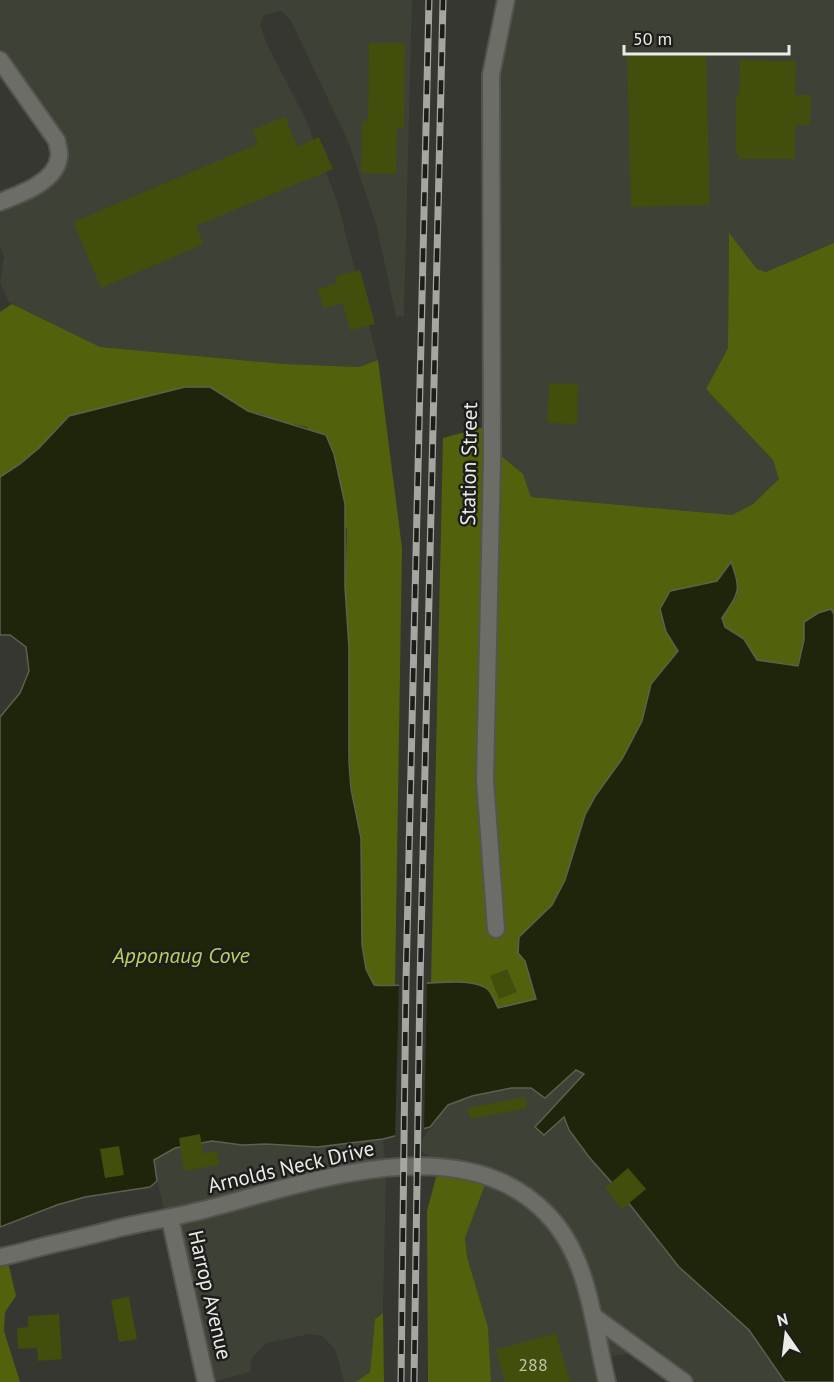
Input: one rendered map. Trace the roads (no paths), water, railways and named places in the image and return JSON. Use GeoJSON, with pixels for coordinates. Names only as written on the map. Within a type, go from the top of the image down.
{"type":"FeatureCollection","features":[{"type":"Feature","properties":{"kind":"street","name":"Station Street"},"geometry":{"type":"LineString","coordinates":[[496,929],[485,780],[492,461],[490,75],[506,0]]}},
{"type":"Feature","properties":{"kind":"street"},"geometry":{"type":"LineString","coordinates":[[0,60],[57,141],[60,156],[54,170],[42,182],[0,202]]}},
{"type":"Feature","properties":{"kind":"street","name":"Arnolds Neck Drive"},"geometry":{"type":"LineString","coordinates":[[0,1257],[363,1171],[430,1165],[455,1169],[509,1185],[548,1214],[572,1251],[582,1272],[607,1382]]}},
{"type":"Feature","properties":{"kind":"street","name":"Harrop Avenue"},"geometry":{"type":"LineString","coordinates":[[170,1218],[206,1382]]}},
{"type":"Feature","properties":{"kind":"street"},"geometry":{"type":"LineString","coordinates":[[593,1316],[684,1382]]}},
{"type":"Feature","properties":{"kind":"water","name":"Apponaug Cove"},"geometry":{"type":"Polygon","coordinates":[[[185,387],[210,387],[248,411],[326,435],[334,454],[345,504],[349,762],[351,789],[361,838],[362,945],[366,969],[374,985],[449,982],[477,984],[488,990],[498,1008],[536,999],[525,961],[518,953],[519,937],[552,905],[565,880],[585,815],[596,795],[622,759],[642,721],[651,684],[678,651],[666,632],[660,609],[670,591],[717,581],[731,562],[737,579],[737,591],[722,618],[725,627],[744,639],[757,660],[798,666],[804,640],[804,622],[818,613],[831,609],[834,614],[834,1382],[785,1382],[749,1330],[679,1267],[620,1192],[589,1157],[569,1130],[564,1117],[544,1135],[535,1127],[584,1074],[576,1070],[545,1098],[531,1088],[511,1088],[472,1096],[448,1105],[430,1127],[383,1139],[317,1147],[242,1145],[212,1141],[175,1148],[154,1160],[157,1181],[150,1187],[85,1197],[0,1227],[0,717],[20,693],[29,671],[26,647],[10,635],[0,635],[0,477],[39,448],[69,416],[185,387]]]}},
{"type":"Feature","properties":{"kind":"railway"},"geometry":{"type":"LineString","coordinates":[[401,1382],[406,981],[429,0]]}},
{"type":"Feature","properties":{"kind":"railway"},"geometry":{"type":"LineString","coordinates":[[414,1382],[420,982],[443,0]]}}]}
